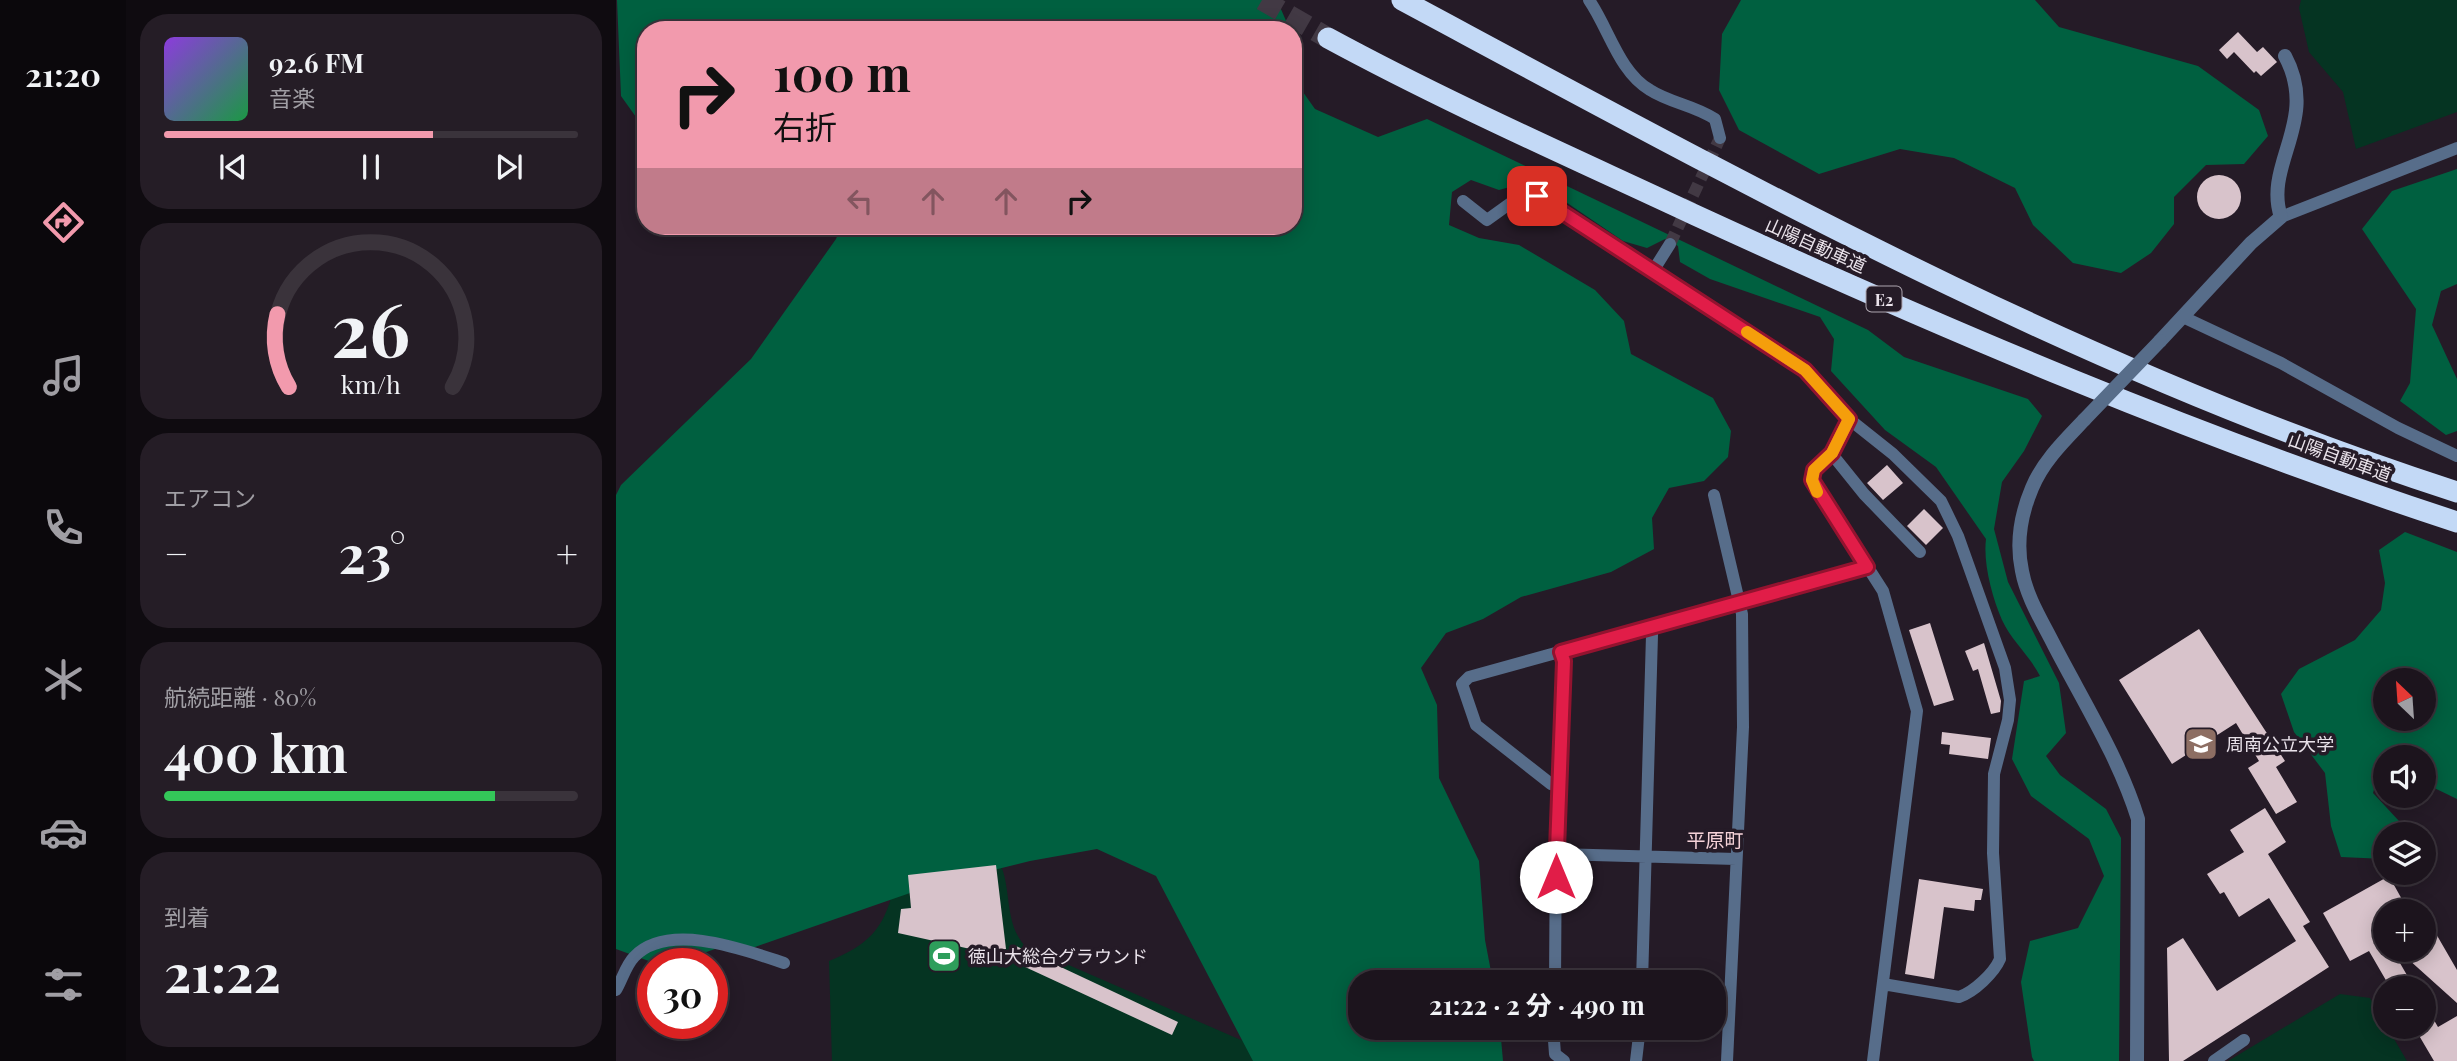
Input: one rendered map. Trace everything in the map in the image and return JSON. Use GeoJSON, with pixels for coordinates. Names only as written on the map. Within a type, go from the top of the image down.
{"type":"FeatureCollection","features":[{"type":"Feature","properties":{"kind":"highway","name":"山陽自動車道"},"geometry":{"type":"LineString","coordinates":[[1402,0],[1633,125],[1951,287],[2254,419],[2457,492]]}},
{"type":"Feature","properties":{"kind":"highway","name":"山陽自動車道"},"geometry":{"type":"LineString","coordinates":[[1328,38],[1468,112],[1840,281],[2242,446],[2457,522]]}},
{"type":"Feature","properties":{"kind":"street"},"geometry":{"type":"LineString","coordinates":[[1589,0],[1634,78],[1648,90],[1700,109],[1715,119],[1720,138]]}},
{"type":"Feature","properties":{"kind":"street"},"geometry":{"type":"LineString","coordinates":[[2281,217],[2276,203],[2276,189],[2287,155],[2297,94],[2295,75],[2284,56]]}},
{"type":"Feature","properties":{"kind":"street"},"geometry":{"type":"LineString","coordinates":[[2137,1061],[2138,819],[2131,795],[2104,739],[2030,597],[2022,571],[2019,541],[2023,512],[2033,486],[2053,454],[2251,243],[2281,217],[2457,148]]}},
{"type":"Feature","properties":{"kind":"street"},"geometry":{"type":"LineString","coordinates":[[1464,201],[1487,220],[1520,197],[1537,196],[1805,370],[1849,419],[1893,454],[1941,501],[1958,536],[2004,668],[2010,700],[2008,720],[1994,774],[1993,853],[2000,959],[1997,966],[1967,994],[1959,997],[1883,984]]}},
{"type":"Feature","properties":{"kind":"street"},"geometry":{"type":"LineString","coordinates":[[1653,271],[1670,244]]}},
{"type":"Feature","properties":{"kind":"street"},"geometry":{"type":"LineString","coordinates":[[2183,317],[2281,363],[2399,428],[2457,456]]}},
{"type":"Feature","properties":{"kind":"street"},"geometry":{"type":"LineString","coordinates":[[1849,419],[1832,453],[1814,470],[1812,480],[1883,591],[1917,711],[1873,1061]]}},
{"type":"Feature","properties":{"kind":"street"},"geometry":{"type":"LineString","coordinates":[[1832,453],[1864,494],[1920,552]]}},
{"type":"Feature","properties":{"kind":"street"},"geometry":{"type":"LineString","coordinates":[[1714,495],[1741,602],[1743,727],[1727,1061]]}},
{"type":"Feature","properties":{"kind":"street"},"geometry":{"type":"LineString","coordinates":[[1560,786],[1551,784],[1476,725],[1462,684],[1469,677],[1867,567]]}},
{"type":"Feature","properties":{"kind":"street"},"geometry":{"type":"LineString","coordinates":[[1642,970],[1650,627]]}},
{"type":"Feature","properties":{"kind":"street"},"geometry":{"type":"LineString","coordinates":[[1555,970],[1564,661],[1561,652]]}},
{"type":"Feature","properties":{"kind":"street"},"geometry":{"type":"LineString","coordinates":[[1557,854],[1736,859]]}},
{"type":"Feature","properties":{"kind":"street"},"geometry":{"type":"LineString","coordinates":[[616,990],[634,957],[657,943],[704,940],[784,963]]}},
{"type":"Feature","properties":{"kind":"street"},"geometry":{"type":"LineString","coordinates":[[1554,1040],[1555,1054],[1564,1061]]}},
{"type":"Feature","properties":{"kind":"street"},"geometry":{"type":"LineString","coordinates":[[1636,1061],[1638,1040]]}},
{"type":"Feature","properties":{"kind":"street"},"geometry":{"type":"LineString","coordinates":[[2214,1061],[2244,1041]]}},
{"type":"Feature","properties":{"kind":"green space"},"geometry":{"type":"Polygon","coordinates":[[[617,0],[1277,0],[1286,21],[637,21],[637,118],[621,96],[617,0]]]}},
{"type":"Feature","properties":{"kind":"green space"},"geometry":{"type":"Polygon","coordinates":[[[1741,0],[2035,0],[2059,27],[2198,66],[2259,110],[2268,136],[2244,164],[2206,165],[2174,197],[2174,224],[2151,253],[2121,273],[2073,263],[2033,225],[2015,188],[1954,158],[1900,149],[1819,174],[1739,130],[1719,90],[1722,34],[1741,0]]]}},
{"type":"Feature","properties":{"kind":"green space"},"geometry":{"type":"Polygon","coordinates":[[[2301,0],[2457,0],[2457,112],[2356,149],[2343,92],[2309,52],[2299,8],[2301,0]]]}},
{"type":"Feature","properties":{"kind":"green space"},"geometry":{"type":"Polygon","coordinates":[[[1302,91],[1315,109],[1378,137],[1427,119],[1868,330],[1904,357],[2028,399],[2042,416],[2024,451],[2002,482],[1994,529],[2008,582],[2059,683],[2066,733],[2046,756],[2060,775],[2106,809],[2121,838],[2119,1061],[2034,1061],[2032,1057],[2021,982],[2030,941],[2078,928],[2104,876],[2089,839],[2031,796],[2012,759],[2024,681],[2040,676],[1998,611],[1987,569],[1986,539],[1936,467],[1885,430],[1831,371],[1834,339],[1820,317],[1710,279],[1680,262],[1678,246],[1665,239],[1647,248],[1623,241],[1560,198],[1524,183],[1499,190],[1471,180],[1452,192],[1449,225],[1479,238],[1519,245],[1595,290],[1624,321],[1631,354],[1713,398],[1731,431],[1728,457],[1704,481],[1669,488],[1652,518],[1654,549],[1611,572],[1521,597],[1483,619],[1446,633],[1421,668],[1437,705],[1439,778],[1479,861],[1485,940],[1491,970],[1348,970],[1348,1040],[1501,1040],[1503,1061],[1253,1061],[1156,876],[1097,849],[1030,861],[933,885],[755,947],[637,948],[637,957],[616,949],[616,495],[621,485],[751,359],[838,235],[1302,235],[1302,91]]]}},
{"type":"Feature","properties":{"kind":"green space"},"geometry":{"type":"Polygon","coordinates":[[[2457,169],[2457,284],[2441,291],[2432,325],[2457,379],[2457,431],[2446,435],[2400,401],[2410,383],[2416,309],[2362,229],[2392,191],[2457,169]]]}},
{"type":"Feature","properties":{"kind":"green space"},"geometry":{"type":"Polygon","coordinates":[[[2405,532],[2457,552],[2457,799],[2436,789],[2436,745],[2373,745],[2373,808],[2387,808],[2400,822],[2373,822],[2373,858],[2341,857],[2331,826],[2325,773],[2294,732],[2281,694],[2299,669],[2355,640],[2381,610],[2385,583],[2379,550],[2405,532]]]}},
{"type":"Feature","properties":{"kind":"green space","name":"徳山大総合グラウンド"},"geometry":{"type":"Polygon","coordinates":[[[1000,863],[1014,927],[1025,946],[1257,1047],[1255,1061],[832,1061],[829,961],[853,949],[872,935],[884,916],[893,890],[1000,863]]]}},
{"type":"Feature","properties":{"kind":"green space"},"geometry":{"type":"Polygon","coordinates":[[[2340,994],[2370,998],[2373,1003],[2373,1039],[2394,1039],[2407,1061],[2228,1061],[2340,994]]]}},
{"type":"Feature","properties":{"kind":"building"},"geometry":{"type":"Polygon","coordinates":[[[2238,32],[2257,52],[2263,47],[2277,62],[2261,76],[2256,71],[2254,73],[2234,52],[2227,59],[2219,50],[2238,32]]]}},
{"type":"Feature","properties":{"kind":"building"},"geometry":{"type":"Polygon","coordinates":[[[2219,175],[2235,181],[2241,197],[2235,213],[2219,219],[2203,213],[2197,197],[2203,181],[2219,175]]]}},
{"type":"Feature","properties":{"kind":"building"},"geometry":{"type":"Polygon","coordinates":[[[1887,465],[1903,483],[1883,500],[1867,483],[1887,465]]]}},
{"type":"Feature","properties":{"kind":"building"},"geometry":{"type":"Polygon","coordinates":[[[1924,509],[1943,528],[1926,545],[1907,526],[1924,509]]]}},
{"type":"Feature","properties":{"kind":"building"},"geometry":{"type":"Polygon","coordinates":[[[1930,623],[1954,700],[1934,706],[1909,630],[1930,623]]]}},
{"type":"Feature","properties":{"kind":"building"},"geometry":{"type":"Polygon","coordinates":[[[2199,629],[2285,761],[2276,767],[2297,802],[2276,814],[2248,768],[2259,761],[2236,723],[2172,764],[2119,680],[2199,629]]]}},
{"type":"Feature","properties":{"kind":"building"},"geometry":{"type":"Polygon","coordinates":[[[1984,643],[2001,701],[2000,712],[1991,714],[1978,669],[1973,671],[1965,651],[1984,643]]]}},
{"type":"Feature","properties":{"kind":"building"},"geometry":{"type":"Polygon","coordinates":[[[1942,732],[1991,738],[1988,759],[1949,754],[1950,745],[1941,744],[1942,732]]]}},
{"type":"Feature","properties":{"kind":"building"},"geometry":{"type":"Polygon","coordinates":[[[2265,808],[2286,842],[2268,854],[2310,922],[2303,926],[2329,967],[2183,1061],[2169,1061],[2167,948],[2183,938],[2217,991],[2296,941],[2269,898],[2239,917],[2224,892],[2220,894],[2207,874],[2244,852],[2230,830],[2265,808]]]}},
{"type":"Feature","properties":{"kind":"building"},"geometry":{"type":"Polygon","coordinates":[[[996,865],[1006,949],[984,952],[898,933],[901,909],[911,908],[908,875],[996,865]]]}},
{"type":"Feature","properties":{"kind":"building"},"geometry":{"type":"Polygon","coordinates":[[[1919,879],[1983,889],[1981,900],[1975,900],[1974,911],[1944,907],[1934,979],[1905,974],[1919,879]]]}},
{"type":"Feature","properties":{"kind":"building"},"geometry":{"type":"Polygon","coordinates":[[[2373,885],[2394,885],[2402,899],[2373,899],[2373,958],[2369,951],[2350,961],[2323,913],[2373,885]]]}},
{"type":"Feature","properties":{"kind":"building"},"geometry":{"type":"Polygon","coordinates":[[[2436,934],[2457,970],[2457,1003],[2436,984],[2436,976],[2427,976],[2411,962],[2436,962],[2436,934]]]}},
{"type":"Feature","properties":{"kind":"building"},"geometry":{"type":"Polygon","coordinates":[[[1016,946],[1178,1022],[1172,1035],[1010,960],[1016,946]]]}},
{"type":"Feature","properties":{"kind":"building"},"geometry":{"type":"Polygon","coordinates":[[[2375,962],[2399,962],[2407,976],[2383,976],[2375,962]]]}},
{"type":"Feature","properties":{"kind":"building"},"geometry":{"type":"Polygon","coordinates":[[[2457,1016],[2457,1061],[2434,1061],[2421,1039],[2436,1039],[2436,1024],[2438,1027],[2457,1016]]]}},
{"type":"Feature","properties":{"kind":"tunnel"},"geometry":{"type":"LineString","coordinates":[[1262,0],[1298,21]]}},
{"type":"Feature","properties":{"kind":"tunnel"},"geometry":{"type":"LineString","coordinates":[[1302,23],[1328,38]]}},
{"type":"Feature","properties":{"kind":"tunnel"},"geometry":{"type":"LineString","coordinates":[[1670,244],[1720,138]]}},
{"type":"Feature","properties":{"kind":"slow traffic"},"geometry":{"type":"LineString","coordinates":[[1747,332],[1805,370],[1849,419],[1832,453],[1814,470],[1812,480],[1817,492]]}},
{"type":"Feature","properties":{"kind":"place","name":"周南公立大学"},"geometry":{"type":"Point","coordinates":[2201,744]}},
{"type":"Feature","properties":{"kind":"place","name":"徳山大総合グラウンド"},"geometry":{"type":"Point","coordinates":[944,956]}},
{"type":"Feature","properties":{"kind":"district","name":"平原町"},"geometry":{"type":"Point","coordinates":[1715,839]}},
{"type":"Feature","properties":{"kind":"route"},"geometry":{"type":"LineString","coordinates":[[1537,196],[1805,370],[1849,419],[1832,453],[1814,470],[1812,480],[1867,567],[1561,652],[1564,661],[1556,877]]}}]}
